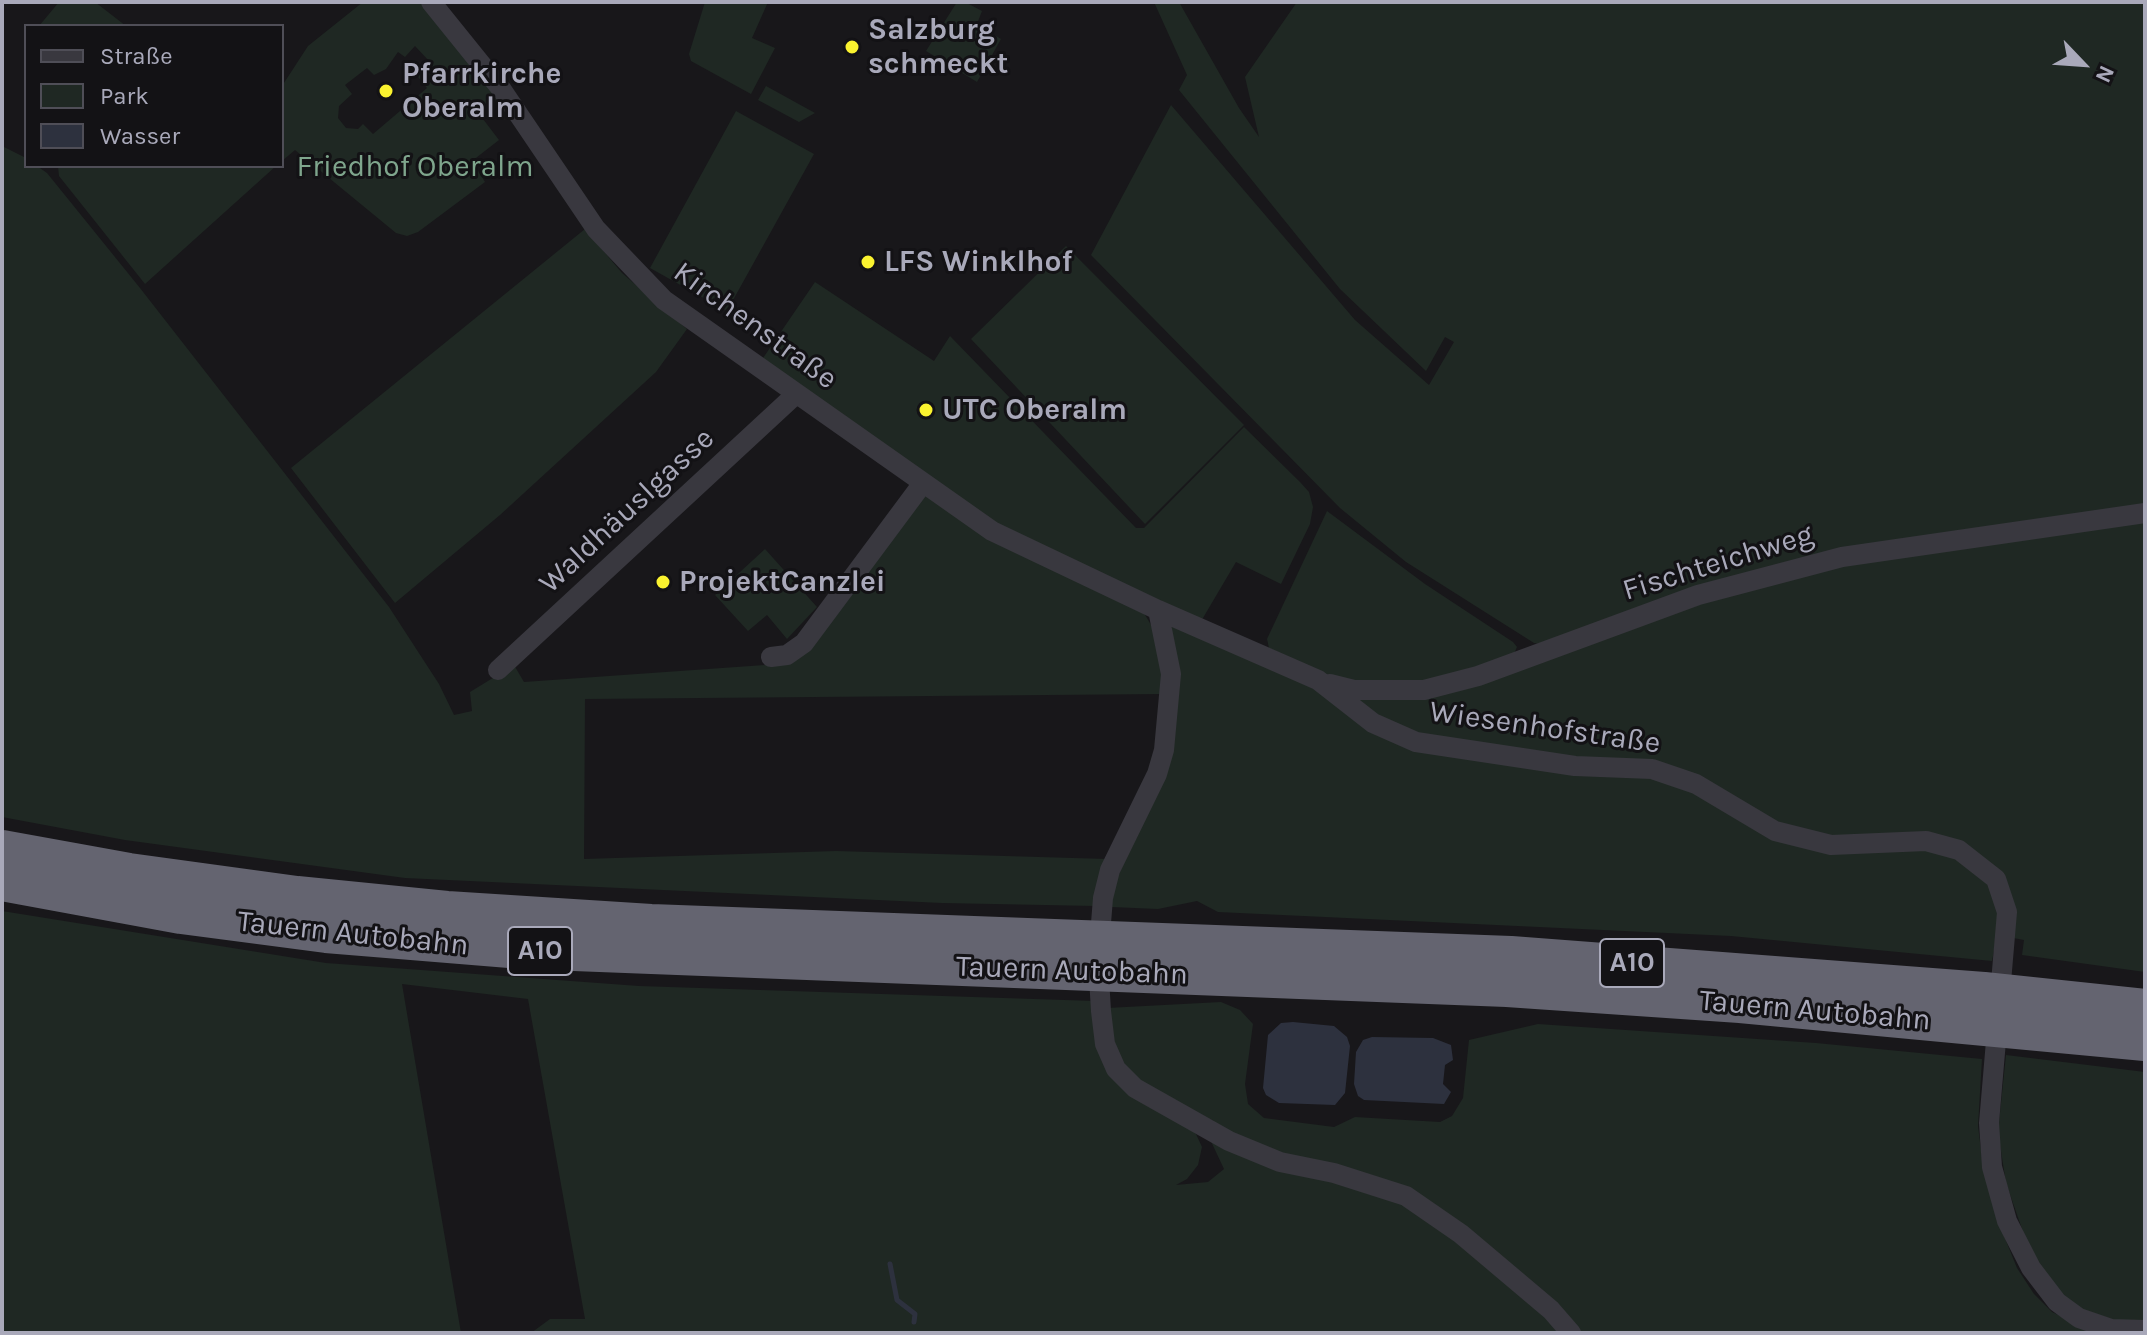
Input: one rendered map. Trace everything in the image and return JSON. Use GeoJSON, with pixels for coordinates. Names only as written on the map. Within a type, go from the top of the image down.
{"type":"FeatureCollection","features":[{"type":"Feature","properties":{"kind":"highway","name":"Tauern Autobahn"},"geometry":{"type":"LineString","coordinates":[[2,849],[266,891],[447,910],[1079,954]]}},
{"type":"Feature","properties":{"kind":"highway","name":"Tauern Autobahn"},"geometry":{"type":"LineString","coordinates":[[2,882],[181,915],[326,934],[536,951],[1571,959],[1984,991],[2145,1008]]}},
{"type":"Feature","properties":{"kind":"highway","name":"Tauern Autobahn"},"geometry":{"type":"LineString","coordinates":[[1120,955],[1804,1009],[2145,1042]]}},
{"type":"Feature","properties":{"kind":"street","name":"Kirchenstraße"},"geometry":{"type":"LineString","coordinates":[[431,2],[502,90],[596,229],[639,276],[695,325],[923,483]]}},
{"type":"Feature","properties":{"kind":"street","name":"Waldhäuslgasse"},"geometry":{"type":"LineString","coordinates":[[498,670],[795,395]]}},
{"type":"Feature","properties":{"kind":"street","name":"Wiesenhofstraße"},"geometry":{"type":"LineString","coordinates":[[923,483],[992,531],[1158,610],[1318,680],[1373,723],[1416,742],[1575,766],[1652,769],[1696,784],[1775,831],[1831,845],[1926,841],[1959,850],[1996,879],[2007,912],[1989,1123],[1992,1167],[2007,1221],[2048,1294],[2079,1318],[2111,1329],[2145,1330]]}},
{"type":"Feature","properties":{"kind":"street"},"geometry":{"type":"LineString","coordinates":[[771,657],[787,655],[804,643],[923,483]]}},
{"type":"Feature","properties":{"kind":"street","name":"Fischteichweg"},"geometry":{"type":"LineString","coordinates":[[1318,680],[1354,690],[1424,690],[1478,676],[1698,595],[1842,557],[2145,513]]}},
{"type":"Feature","properties":{"kind":"street"},"geometry":{"type":"LineString","coordinates":[[1158,610],[1171,674],[1164,750],[1157,774],[1110,870],[1103,898],[1098,961],[1101,1011],[1105,1044],[1116,1069],[1135,1088],[1229,1141],[1280,1162],[1334,1173],[1406,1196],[1461,1234],[1551,1310],[1571,1333]]}},
{"type":"Feature","properties":{"kind":"green space"},"geometry":{"type":"Polygon","coordinates":[[[59,2],[95,2],[123,24],[41,24],[59,2]]]}},
{"type":"Feature","properties":{"kind":"green space","name":"Friedhof Oberalm"},"geometry":{"type":"Polygon","coordinates":[[[363,2],[421,2],[503,102],[483,119],[499,140],[472,161],[485,182],[418,232],[407,236],[396,233],[295,150],[284,159],[284,83],[308,46],[363,2]],[[415,46],[405,57],[398,52],[386,69],[374,75],[367,68],[345,85],[352,94],[339,106],[338,118],[346,128],[358,129],[363,124],[373,134],[427,88],[415,73],[429,61],[415,46]]]}},
{"type":"Feature","properties":{"kind":"green space"},"geometry":{"type":"Polygon","coordinates":[[[705,2],[768,2],[752,38],[775,48],[751,94],[691,61],[689,54],[705,2]]]}},
{"type":"Feature","properties":{"kind":"green space"},"geometry":{"type":"Polygon","coordinates":[[[957,2],[965,2],[982,11],[977,24],[1001,39],[977,82],[926,51],[957,2]]]}},
{"type":"Feature","properties":{"kind":"green space"},"geometry":{"type":"Polygon","coordinates":[[[1154,2],[1179,2],[1239,108],[1259,137],[1245,77],[1297,2],[2145,2],[2145,509],[1895,541],[1544,645],[1534,643],[1406,562],[1340,508],[1091,255],[1171,105],[1355,320],[1429,385],[1454,342],[1445,337],[1426,371],[1340,289],[1179,90],[1187,75],[1154,2]]]}},
{"type":"Feature","properties":{"kind":"green space"},"geometry":{"type":"Polygon","coordinates":[[[766,86],[815,113],[799,122],[758,100],[766,86]]]}},
{"type":"Feature","properties":{"kind":"green space"},"geometry":{"type":"Polygon","coordinates":[[[736,111],[814,154],[727,311],[650,268],[736,111]]]}},
{"type":"Feature","properties":{"kind":"green space"},"geometry":{"type":"Polygon","coordinates":[[[2,146],[24,157],[24,168],[40,168],[47,173],[140,288],[389,607],[439,684],[454,715],[472,711],[470,692],[514,665],[524,682],[793,663],[922,493],[1141,608],[1157,635],[1164,694],[585,699],[584,859],[836,851],[1107,859],[1095,906],[942,903],[405,878],[125,840],[2,817],[2,146]]]}},
{"type":"Feature","properties":{"kind":"green space"},"geometry":{"type":"Polygon","coordinates":[[[58,168],[274,168],[145,284],[59,176],[58,168]]]}},
{"type":"Feature","properties":{"kind":"green space"},"geometry":{"type":"Polygon","coordinates":[[[585,229],[622,273],[687,329],[656,372],[500,515],[395,603],[291,468],[585,229]]]}},
{"type":"Feature","properties":{"kind":"green space"},"geometry":{"type":"Polygon","coordinates":[[[1066,246],[1244,425],[1145,524],[971,339],[1066,246]]]}},
{"type":"Feature","properties":{"kind":"green space","name":"UTC Oberalm"},"geometry":{"type":"Polygon","coordinates":[[[815,282],[934,361],[950,336],[1136,528],[1144,528],[1244,427],[1309,492],[1313,507],[1310,524],[1281,584],[1236,562],[1200,623],[1003,530],[761,361],[815,282]]]}},
{"type":"Feature","properties":{"kind":"green space"},"geometry":{"type":"Polygon","coordinates":[[[1327,511],[1425,584],[1513,642],[1517,647],[1512,658],[1419,686],[1335,680],[1269,648],[1267,639],[1327,511]]]}},
{"type":"Feature","properties":{"kind":"green space"},"geometry":{"type":"Polygon","coordinates":[[[2145,519],[2145,972],[2022,955],[2024,940],[1997,935],[1992,961],[1731,936],[1218,912],[1197,901],[1158,909],[1111,907],[1111,892],[1162,775],[1172,625],[1347,694],[1381,696],[1810,567],[2145,519]]]}},
{"type":"Feature","properties":{"kind":"green space"},"geometry":{"type":"Polygon","coordinates":[[[765,549],[817,607],[787,639],[767,615],[748,631],[715,595],[765,549]]]}},
{"type":"Feature","properties":{"kind":"green space"},"geometry":{"type":"Polygon","coordinates":[[[2,911],[326,963],[639,986],[1095,1001],[1097,1041],[1105,1063],[1120,1082],[1138,1097],[1185,1122],[1202,1147],[1198,1165],[1187,1179],[1176,1185],[1208,1182],[1224,1169],[1208,1135],[1214,1121],[1170,1104],[1133,1079],[1119,1063],[1108,1036],[1107,1008],[1221,1002],[1240,1010],[1253,1024],[1245,1084],[1248,1104],[1264,1118],[1334,1127],[1355,1117],[1440,1122],[1452,1116],[1463,1098],[1469,1040],[1538,1024],[1816,1043],[1982,1059],[1978,1126],[1983,1166],[1996,1216],[2017,1268],[2034,1294],[2052,1312],[2096,1333],[531,1333],[550,1319],[585,1319],[528,999],[402,984],[461,1333],[2,1333],[2,911]]]}},
{"type":"Feature","properties":{"kind":"green space"},"geometry":{"type":"Polygon","coordinates":[[[2006,1055],[2145,1072],[2145,1318],[2140,1323],[2108,1321],[2080,1310],[2051,1286],[2028,1246],[2006,1183],[1998,1132],[2006,1055]]]}},
{"type":"Feature","properties":{"kind":"water"},"geometry":{"type":"Polygon","coordinates":[[[1281,1023],[1334,1026],[1347,1037],[1350,1046],[1345,1093],[1335,1105],[1279,1103],[1266,1095],[1263,1088],[1268,1035],[1281,1023]]]}},
{"type":"Feature","properties":{"kind":"water"},"geometry":{"type":"Polygon","coordinates":[[[1372,1037],[1433,1038],[1451,1045],[1453,1060],[1445,1065],[1443,1084],[1451,1092],[1444,1104],[1364,1100],[1358,1096],[1354,1084],[1356,1052],[1363,1040],[1372,1037]]]}},
{"type":"Feature","properties":{"kind":"waterway"},"geometry":{"type":"LineString","coordinates":[[890,1264],[897,1300],[915,1314],[914,1322]]}},
{"type":"Feature","properties":{"kind":"place","name":"Salzburg schmeckt"},"geometry":{"type":"Point","coordinates":[852,47]}},
{"type":"Feature","properties":{"kind":"place","name":"Pfarrkirche Oberalm"},"geometry":{"type":"Point","coordinates":[386,91]}},
{"type":"Feature","properties":{"kind":"place","name":"LFS Winklhof"},"geometry":{"type":"Point","coordinates":[868,262]}},
{"type":"Feature","properties":{"kind":"place","name":"UTC Oberalm"},"geometry":{"type":"Point","coordinates":[926,410]}},
{"type":"Feature","properties":{"kind":"place","name":"ProjektCanzlei"},"geometry":{"type":"Point","coordinates":[663,582]}}]}
